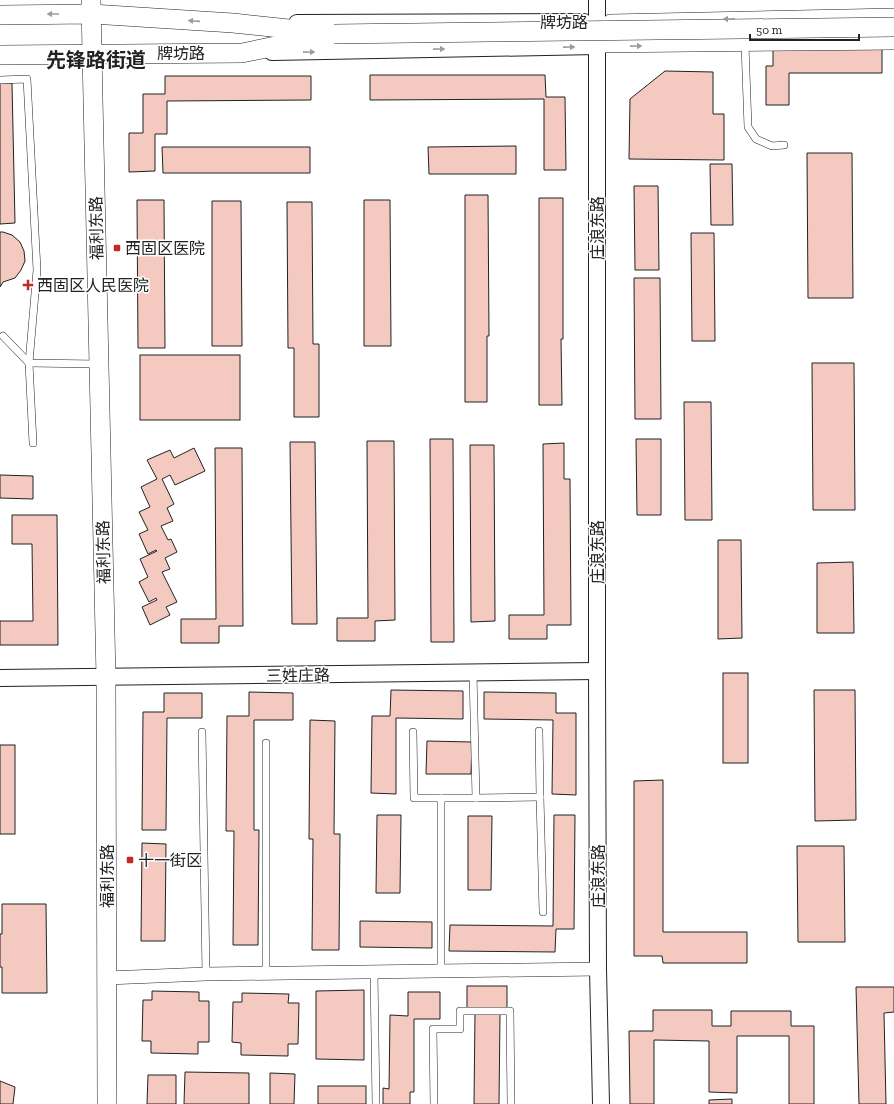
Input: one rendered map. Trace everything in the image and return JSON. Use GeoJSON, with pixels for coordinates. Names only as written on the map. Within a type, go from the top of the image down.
{"type":"FeatureCollection","features":[{"type":"Feature","properties":{"kind":"main road","name":"牌坊路"},"geometry":{"type":"LineString","coordinates":[[0,15],[92,7],[334,34],[894,27]]}},
{"type":"Feature","properties":{"kind":"main road","name":"福利东路"},"geometry":{"type":"LineString","coordinates":[[92,7],[98,364],[106,677],[107,1104]]}},
{"type":"Feature","properties":{"kind":"main road","name":"牌坊路"},"geometry":{"type":"LineString","coordinates":[[0,55],[242,53],[334,34]]}},
{"type":"Feature","properties":{"kind":"street","name":"庄浪东路"},"geometry":{"type":"LineString","coordinates":[[597,0],[598,969],[601,1104]]}},
{"type":"Feature","properties":{"kind":"street","name":"牌坊路"},"geometry":{"type":"LineString","coordinates":[[233,23],[597,26],[894,15]]}},
{"type":"Feature","properties":{"kind":"street"},"geometry":{"type":"LineString","coordinates":[[597,26],[894,27]]}},
{"type":"Feature","properties":{"kind":"street","name":"牌坊路"},"geometry":{"type":"LineString","coordinates":[[242,53],[597,46],[894,43]]}},
{"type":"Feature","properties":{"kind":"street","name":"三姓庄路"},"geometry":{"type":"LineString","coordinates":[[0,678],[597,671]]}},
{"type":"Feature","properties":{"kind":"street"},"geometry":{"type":"LineString","coordinates":[[107,978],[206,974],[598,969]]}},
{"type":"Feature","properties":{"kind":"lane"},"geometry":{"type":"LineString","coordinates":[[745,45],[748,127],[756,139],[772,146],[784,145]]}},
{"type":"Feature","properties":{"kind":"lane"},"geometry":{"type":"LineString","coordinates":[[0,80],[27,79],[37,270],[29,363],[33,443]]}},
{"type":"Feature","properties":{"kind":"lane"},"geometry":{"type":"LineString","coordinates":[[3,336],[29,363],[98,364]]}},
{"type":"Feature","properties":{"kind":"lane"},"geometry":{"type":"LineString","coordinates":[[473,673],[476,798]]}},
{"type":"Feature","properties":{"kind":"lane"},"geometry":{"type":"LineString","coordinates":[[539,731],[543,912]]}},
{"type":"Feature","properties":{"kind":"lane"},"geometry":{"type":"LineString","coordinates":[[202,732],[206,974]]}},
{"type":"Feature","properties":{"kind":"lane"},"geometry":{"type":"LineString","coordinates":[[413,732],[414,798],[540,797]]}},
{"type":"Feature","properties":{"kind":"lane"},"geometry":{"type":"LineString","coordinates":[[266,743],[266,973]]}},
{"type":"Feature","properties":{"kind":"lane"},"geometry":{"type":"LineString","coordinates":[[441,798],[441,971]]}},
{"type":"Feature","properties":{"kind":"lane"},"geometry":{"type":"LineString","coordinates":[[374,972],[376,1104]]}},
{"type":"Feature","properties":{"kind":"lane"},"geometry":{"type":"LineString","coordinates":[[434,1104],[433,1029],[460,1029],[460,1011],[510,1011],[511,1104]]}},
{"type":"Feature","properties":{"kind":"building"},"geometry":{"type":"Polygon","coordinates":[[[882,46],[882,73],[789,73],[789,105],[766,105],[766,66],[773,66],[773,47],[882,46]]]}},
{"type":"Feature","properties":{"kind":"building"},"geometry":{"type":"Polygon","coordinates":[[[665,71],[713,72],[713,114],[724,114],[724,160],[629,159],[630,99],[665,71]]]}},
{"type":"Feature","properties":{"kind":"building"},"geometry":{"type":"Polygon","coordinates":[[[370,75],[545,75],[546,97],[565,97],[566,170],[544,170],[544,99],[370,100],[370,75]]]}},
{"type":"Feature","properties":{"kind":"building"},"geometry":{"type":"Polygon","coordinates":[[[165,76],[311,76],[311,100],[167,101],[167,134],[155,134],[155,171],[129,172],[129,133],[143,133],[143,94],[165,94],[165,76]]]}},
{"type":"Feature","properties":{"kind":"building"},"geometry":{"type":"Polygon","coordinates":[[[0,83],[12,83],[15,223],[0,224],[0,83]]]}},
{"type":"Feature","properties":{"kind":"building"},"geometry":{"type":"Polygon","coordinates":[[[516,146],[516,174],[429,174],[428,147],[516,146]]]}},
{"type":"Feature","properties":{"kind":"building"},"geometry":{"type":"Polygon","coordinates":[[[162,147],[310,147],[310,173],[163,173],[162,147]]]}},
{"type":"Feature","properties":{"kind":"building"},"geometry":{"type":"Polygon","coordinates":[[[807,153],[852,153],[853,298],[808,298],[807,153]]]}},
{"type":"Feature","properties":{"kind":"building"},"geometry":{"type":"Polygon","coordinates":[[[710,164],[732,164],[733,225],[711,225],[710,164]]]}},
{"type":"Feature","properties":{"kind":"building"},"geometry":{"type":"Polygon","coordinates":[[[634,186],[658,186],[659,270],[635,270],[634,186]]]}},
{"type":"Feature","properties":{"kind":"building"},"geometry":{"type":"Polygon","coordinates":[[[465,195],[488,195],[489,336],[487,336],[487,402],[465,402],[465,195]]]}},
{"type":"Feature","properties":{"kind":"building"},"geometry":{"type":"Polygon","coordinates":[[[539,198],[563,198],[563,339],[561,339],[562,405],[539,405],[539,198]]]}},
{"type":"Feature","properties":{"kind":"building"},"geometry":{"type":"Polygon","coordinates":[[[137,200],[164,200],[165,348],[138,348],[137,200]]]}},
{"type":"Feature","properties":{"kind":"building"},"geometry":{"type":"Polygon","coordinates":[[[364,200],[390,200],[391,346],[364,346],[364,200]]]}},
{"type":"Feature","properties":{"kind":"building"},"geometry":{"type":"Polygon","coordinates":[[[212,201],[241,201],[242,346],[212,346],[212,201]]]}},
{"type":"Feature","properties":{"kind":"building"},"geometry":{"type":"Polygon","coordinates":[[[287,202],[312,202],[313,344],[319,344],[319,417],[294,417],[294,348],[288,348],[287,202]]]}},
{"type":"Feature","properties":{"kind":"building"},"geometry":{"type":"Polygon","coordinates":[[[0,232],[12,235],[20,242],[24,251],[25,261],[15,278],[3,282],[0,287],[0,232]]]}},
{"type":"Feature","properties":{"kind":"building"},"geometry":{"type":"Polygon","coordinates":[[[691,233],[714,233],[715,341],[692,341],[691,233]]]}},
{"type":"Feature","properties":{"kind":"building"},"geometry":{"type":"Polygon","coordinates":[[[634,278],[660,278],[661,419],[635,419],[634,278]]]}},
{"type":"Feature","properties":{"kind":"building"},"geometry":{"type":"Polygon","coordinates":[[[140,355],[240,355],[240,420],[140,420],[140,355]]]}},
{"type":"Feature","properties":{"kind":"building"},"geometry":{"type":"Polygon","coordinates":[[[812,363],[854,363],[855,510],[813,510],[812,363]]]}},
{"type":"Feature","properties":{"kind":"building"},"geometry":{"type":"Polygon","coordinates":[[[684,402],[711,402],[712,520],[685,520],[684,402]]]}},
{"type":"Feature","properties":{"kind":"building"},"geometry":{"type":"Polygon","coordinates":[[[430,439],[453,439],[454,642],[431,642],[430,439]]]}},
{"type":"Feature","properties":{"kind":"building"},"geometry":{"type":"Polygon","coordinates":[[[636,439],[661,439],[661,515],[637,515],[636,439]]]}},
{"type":"Feature","properties":{"kind":"building"},"geometry":{"type":"Polygon","coordinates":[[[367,441],[394,441],[395,620],[375,621],[375,641],[337,641],[337,618],[368,618],[367,441]]]}},
{"type":"Feature","properties":{"kind":"building"},"geometry":{"type":"Polygon","coordinates":[[[290,442],[315,442],[317,624],[292,624],[290,442]]]}},
{"type":"Feature","properties":{"kind":"building"},"geometry":{"type":"Polygon","coordinates":[[[564,443],[564,479],[570,479],[571,625],[547,625],[547,639],[509,639],[509,615],[544,615],[543,444],[564,443]]]}},
{"type":"Feature","properties":{"kind":"building"},"geometry":{"type":"Polygon","coordinates":[[[470,445],[494,445],[495,621],[471,622],[470,445]]]}},
{"type":"Feature","properties":{"kind":"building"},"geometry":{"type":"Polygon","coordinates":[[[194,448],[205,471],[175,485],[170,475],[162,479],[174,504],[167,508],[173,521],[161,526],[168,540],[171,539],[177,552],[165,558],[170,569],[162,572],[177,602],[166,607],[170,615],[150,625],[142,607],[157,600],[156,598],[149,602],[139,582],[148,577],[140,559],[157,551],[156,550],[148,554],[139,534],[148,530],[139,512],[150,507],[141,487],[157,479],[147,460],[170,450],[174,458],[194,448]]]}},
{"type":"Feature","properties":{"kind":"building"},"geometry":{"type":"Polygon","coordinates":[[[215,448],[242,448],[243,626],[219,626],[219,643],[181,643],[181,619],[216,619],[215,448]]]}},
{"type":"Feature","properties":{"kind":"building"},"geometry":{"type":"Polygon","coordinates":[[[0,475],[33,476],[33,499],[0,498],[0,475]]]}},
{"type":"Feature","properties":{"kind":"building"},"geometry":{"type":"Polygon","coordinates":[[[12,515],[57,515],[58,645],[0,645],[0,621],[33,621],[32,544],[12,544],[12,515]]]}},
{"type":"Feature","properties":{"kind":"building"},"geometry":{"type":"Polygon","coordinates":[[[718,540],[741,540],[742,638],[718,639],[718,540]]]}},
{"type":"Feature","properties":{"kind":"building"},"geometry":{"type":"Polygon","coordinates":[[[853,562],[854,633],[817,633],[817,563],[853,562]]]}},
{"type":"Feature","properties":{"kind":"building"},"geometry":{"type":"Polygon","coordinates":[[[723,673],[748,673],[748,763],[723,763],[723,673]]]}},
{"type":"Feature","properties":{"kind":"building"},"geometry":{"type":"Polygon","coordinates":[[[391,690],[463,691],[463,719],[396,718],[396,794],[371,793],[372,716],[390,716],[391,690]]]}},
{"type":"Feature","properties":{"kind":"building"},"geometry":{"type":"Polygon","coordinates":[[[814,690],[855,690],[856,820],[815,821],[814,690]]]}},
{"type":"Feature","properties":{"kind":"building"},"geometry":{"type":"Polygon","coordinates":[[[249,692],[293,693],[293,720],[254,720],[254,830],[259,830],[258,945],[233,945],[234,831],[226,831],[227,716],[249,716],[249,692]]]}},
{"type":"Feature","properties":{"kind":"building"},"geometry":{"type":"Polygon","coordinates":[[[484,692],[556,693],[556,713],[576,713],[576,795],[552,794],[553,720],[484,719],[484,692]]]}},
{"type":"Feature","properties":{"kind":"building"},"geometry":{"type":"Polygon","coordinates":[[[164,693],[202,693],[202,718],[167,718],[166,830],[142,830],[143,712],[164,712],[164,693]]]}},
{"type":"Feature","properties":{"kind":"building"},"geometry":{"type":"Polygon","coordinates":[[[310,720],[335,721],[334,834],[340,834],[339,950],[312,950],[313,839],[309,839],[310,720]]]}},
{"type":"Feature","properties":{"kind":"building"},"geometry":{"type":"Polygon","coordinates":[[[427,741],[472,742],[471,774],[426,774],[427,741]]]}},
{"type":"Feature","properties":{"kind":"building"},"geometry":{"type":"Polygon","coordinates":[[[0,745],[15,745],[15,834],[0,834],[0,745]]]}},
{"type":"Feature","properties":{"kind":"building"},"geometry":{"type":"Polygon","coordinates":[[[663,780],[663,932],[747,932],[747,963],[663,963],[662,956],[634,956],[634,781],[663,780]]]}},
{"type":"Feature","properties":{"kind":"building"},"geometry":{"type":"Polygon","coordinates":[[[377,815],[401,815],[400,893],[376,893],[377,815]]]}},
{"type":"Feature","properties":{"kind":"building"},"geometry":{"type":"Polygon","coordinates":[[[554,815],[575,815],[574,929],[556,929],[555,952],[449,951],[450,925],[553,926],[554,815]]]}},
{"type":"Feature","properties":{"kind":"building"},"geometry":{"type":"Polygon","coordinates":[[[468,816],[492,816],[491,890],[468,890],[468,816]]]}},
{"type":"Feature","properties":{"kind":"building"},"geometry":{"type":"Polygon","coordinates":[[[142,843],[166,844],[165,941],[141,941],[142,843]]]}},
{"type":"Feature","properties":{"kind":"building"},"geometry":{"type":"Polygon","coordinates":[[[797,846],[844,846],[845,942],[798,942],[797,846]]]}},
{"type":"Feature","properties":{"kind":"building"},"geometry":{"type":"Polygon","coordinates":[[[2,904],[46,904],[47,993],[2,993],[0,934],[2,934],[2,904]]]}},
{"type":"Feature","properties":{"kind":"building"},"geometry":{"type":"Polygon","coordinates":[[[360,921],[432,922],[432,948],[360,947],[360,921]]]}},
{"type":"Feature","properties":{"kind":"building"},"geometry":{"type":"Polygon","coordinates":[[[467,986],[507,986],[507,1009],[467,1009],[467,986]]]}},
{"type":"Feature","properties":{"kind":"building"},"geometry":{"type":"Polygon","coordinates":[[[856,987],[894,987],[894,1012],[884,1013],[886,1104],[859,1104],[856,987]]]}},
{"type":"Feature","properties":{"kind":"building"},"geometry":{"type":"Polygon","coordinates":[[[364,990],[364,1060],[316,1059],[316,991],[364,990]]]}},
{"type":"Feature","properties":{"kind":"building"},"geometry":{"type":"Polygon","coordinates":[[[152,991],[199,992],[199,1001],[209,1001],[209,1042],[198,1042],[198,1054],[151,1053],[151,1041],[142,1041],[143,1000],[152,1000],[152,991]]]}},
{"type":"Feature","properties":{"kind":"building"},"geometry":{"type":"Polygon","coordinates":[[[408,992],[440,992],[440,1019],[414,1019],[414,1092],[410,1092],[410,1104],[383,1104],[383,1088],[389,1089],[390,1015],[408,1016],[408,992]]]}},
{"type":"Feature","properties":{"kind":"building"},"geometry":{"type":"Polygon","coordinates":[[[242,993],[289,994],[288,1003],[299,1003],[298,1044],[288,1044],[288,1056],[241,1055],[241,1043],[232,1042],[233,1002],[242,1002],[242,993]]]}},
{"type":"Feature","properties":{"kind":"building"},"geometry":{"type":"Polygon","coordinates":[[[653,1010],[712,1010],[712,1026],[731,1026],[731,1011],[791,1011],[791,1026],[814,1026],[814,1104],[789,1104],[789,1036],[737,1036],[737,1093],[709,1092],[709,1041],[654,1040],[654,1104],[630,1104],[629,1031],[653,1031],[653,1010]]]}},
{"type":"Feature","properties":{"kind":"building"},"geometry":{"type":"Polygon","coordinates":[[[475,1013],[500,1014],[499,1104],[474,1104],[475,1013]]]}},
{"type":"Feature","properties":{"kind":"building"},"geometry":{"type":"Polygon","coordinates":[[[185,1072],[249,1073],[249,1104],[184,1104],[185,1072]]]}},
{"type":"Feature","properties":{"kind":"building"},"geometry":{"type":"Polygon","coordinates":[[[270,1073],[295,1074],[294,1104],[270,1104],[270,1073]]]}},
{"type":"Feature","properties":{"kind":"building"},"geometry":{"type":"Polygon","coordinates":[[[148,1075],[176,1075],[176,1104],[147,1104],[148,1075]]]}},
{"type":"Feature","properties":{"kind":"building"},"geometry":{"type":"Polygon","coordinates":[[[0,1081],[15,1087],[13,1104],[0,1104],[0,1081]]]}},
{"type":"Feature","properties":{"kind":"building"},"geometry":{"type":"Polygon","coordinates":[[[318,1086],[366,1086],[366,1104],[318,1104],[318,1086]]]}},
{"type":"Feature","properties":{"kind":"building"},"geometry":{"type":"Polygon","coordinates":[[[732,1099],[732,1104],[709,1104],[709,1100],[732,1099]]]}},
{"type":"Feature","properties":{"kind":"place","name":"西固区医院"},"geometry":{"type":"Point","coordinates":[117,248]}},
{"type":"Feature","properties":{"kind":"place","name":"西固区人民医院"},"geometry":{"type":"Point","coordinates":[28,285]}},
{"type":"Feature","properties":{"kind":"place","name":"十一街区"},"geometry":{"type":"Point","coordinates":[130,860]}},
{"type":"Feature","properties":{"kind":"district","name":"先锋路街道"},"geometry":{"type":"Point","coordinates":[96,60]}}]}
